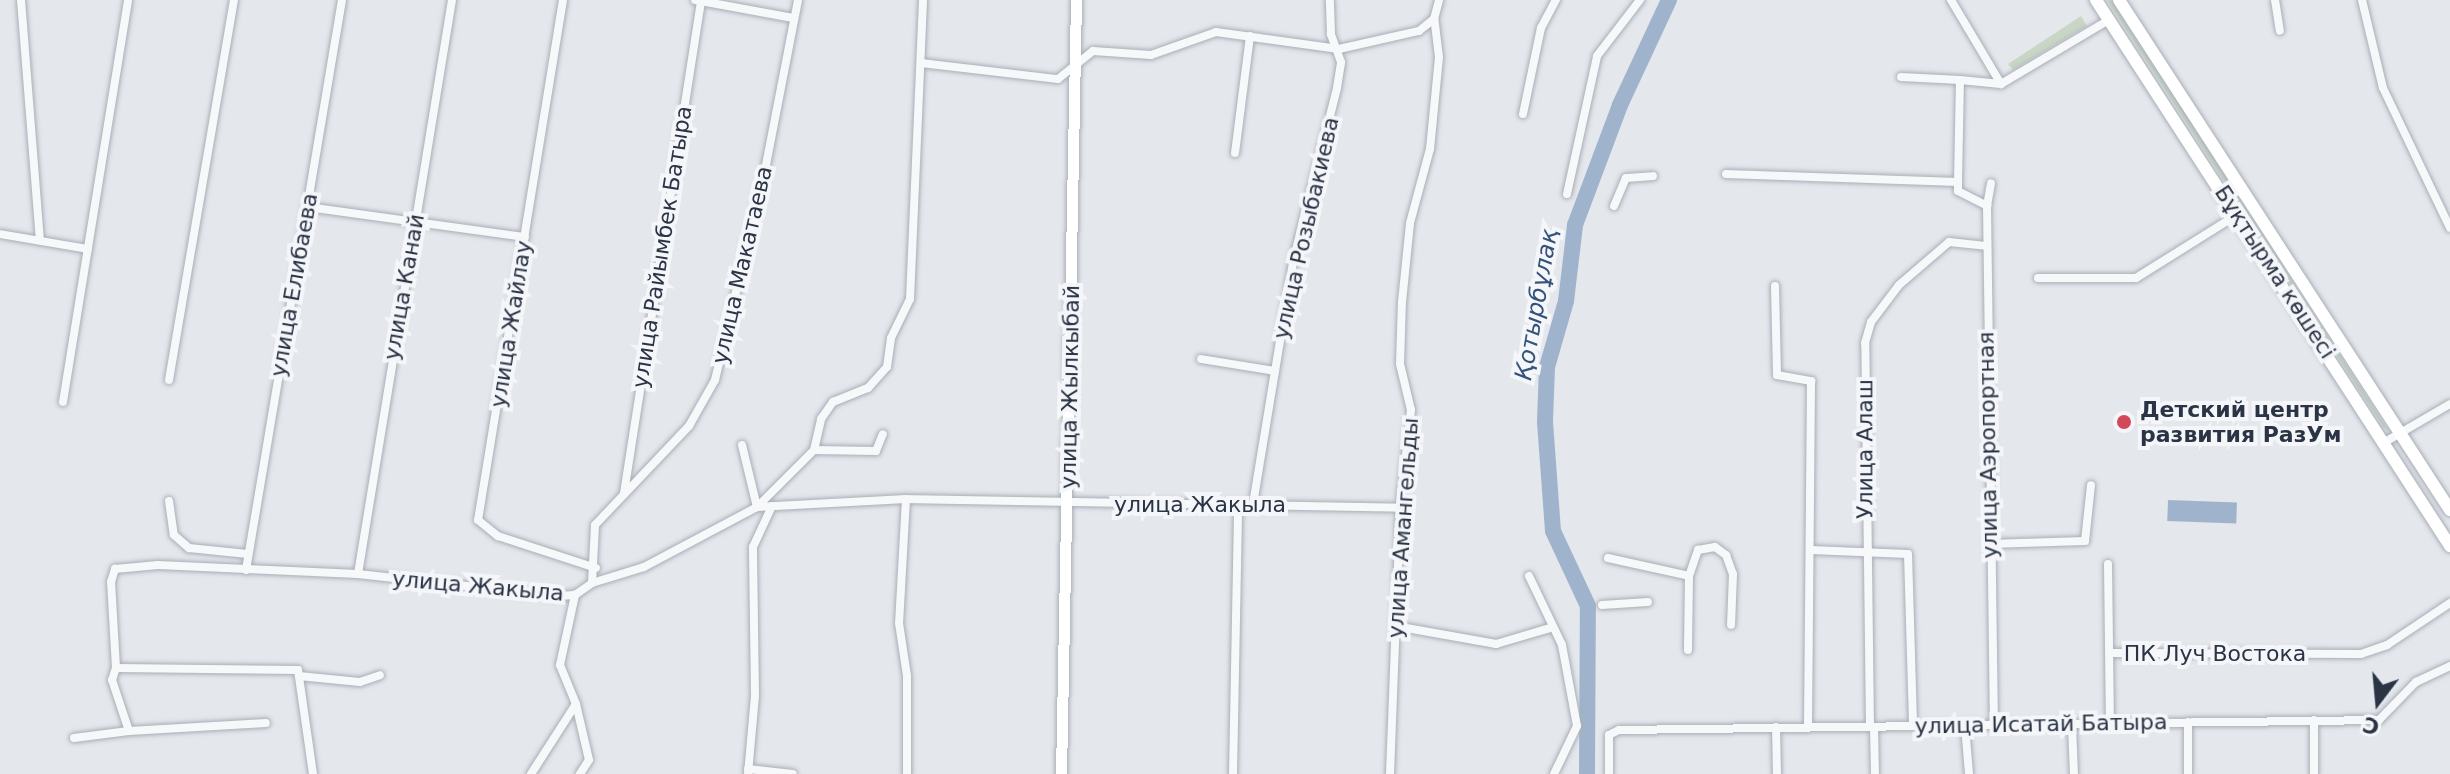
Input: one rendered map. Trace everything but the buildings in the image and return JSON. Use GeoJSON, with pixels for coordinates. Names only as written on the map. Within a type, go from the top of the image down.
{"type":"FeatureCollection","features":[{"type":"Feature","properties":{"kind":"main road","name":"Бұқтырма көшесі"},"geometry":{"type":"LineString","coordinates":[[2096,0],[2238,214],[2450,546]]}},
{"type":"Feature","properties":{"kind":"main road","name":"Бұқтырма көшесі"},"geometry":{"type":"LineString","coordinates":[[2119,0],[2450,510]]}},
{"type":"Feature","properties":{"kind":"street"},"geometry":{"type":"LineString","coordinates":[[21,0],[40,240]]}},
{"type":"Feature","properties":{"kind":"street"},"geometry":{"type":"LineString","coordinates":[[63,402],[128,0]]}},
{"type":"Feature","properties":{"kind":"street"},"geometry":{"type":"LineString","coordinates":[[169,380],[234,0]]}},
{"type":"Feature","properties":{"kind":"street","name":"улица Елибаева"},"geometry":{"type":"LineString","coordinates":[[246,570],[342,0]]}},
{"type":"Feature","properties":{"kind":"street","name":"улица Канай"},"geometry":{"type":"LineString","coordinates":[[358,574],[452,0]]}},
{"type":"Feature","properties":{"kind":"street","name":"улица Жайлау"},"geometry":{"type":"LineString","coordinates":[[563,0],[478,520],[498,536],[596,568]]}},
{"type":"Feature","properties":{"kind":"street"},"geometry":{"type":"LineString","coordinates":[[695,0],[793,18]]}},
{"type":"Feature","properties":{"kind":"street","name":"улица Райымбек Батыра"},"geometry":{"type":"LineString","coordinates":[[624,494],[701,0]]}},
{"type":"Feature","properties":{"kind":"street","name":"улица Макатаева"},"geometry":{"type":"LineString","coordinates":[[592,583],[596,568],[595,525],[689,426],[715,380],[765,170],[798,0]]}},
{"type":"Feature","properties":{"kind":"street"},"geometry":{"type":"LineString","coordinates":[[757,507],[814,450],[821,419],[833,402],[868,388],[887,367],[891,338],[910,299],[923,0]]}},
{"type":"Feature","properties":{"kind":"street","name":"улица Жылкыбай"},"geometry":{"type":"LineString","coordinates":[[1061,774],[1076,0]]}},
{"type":"Feature","properties":{"kind":"street","name":"улица Розыбакиева"},"geometry":{"type":"LineString","coordinates":[[1253,504],[1293,262],[1337,88],[1339,49],[1331,34],[1330,0]]}},
{"type":"Feature","properties":{"kind":"street","name":"улица Амангельды"},"geometry":{"type":"LineString","coordinates":[[1390,774],[1400,508],[1411,410],[1400,364],[1402,302],[1410,223],[1430,149],[1439,57],[1434,19],[1439,0]]}},
{"type":"Feature","properties":{"kind":"street"},"geometry":{"type":"LineString","coordinates":[[1523,114],[1541,28],[1556,0]]}},
{"type":"Feature","properties":{"kind":"street"},"geometry":{"type":"LineString","coordinates":[[1567,194],[1597,56],[1640,0]]}},
{"type":"Feature","properties":{"kind":"street"},"geometry":{"type":"LineString","coordinates":[[1951,0],[2001,84]]}},
{"type":"Feature","properties":{"kind":"street"},"geometry":{"type":"LineString","coordinates":[[2275,0],[2280,31]]}},
{"type":"Feature","properties":{"kind":"street"},"geometry":{"type":"LineString","coordinates":[[2362,0],[2383,88],[2450,228]]}},
{"type":"Feature","properties":{"kind":"street"},"geometry":{"type":"LineString","coordinates":[[1058,79],[1076,61],[1093,51],[1151,55],[1216,32],[1339,49],[1419,31],[1434,19]]}},
{"type":"Feature","properties":{"kind":"street"},"geometry":{"type":"LineString","coordinates":[[1901,77],[2001,84],[2109,20]]}},
{"type":"Feature","properties":{"kind":"street"},"geometry":{"type":"LineString","coordinates":[[1235,153],[1250,36]]}},
{"type":"Feature","properties":{"kind":"street"},"geometry":{"type":"LineString","coordinates":[[921,63],[1058,79],[1075,95]]}},
{"type":"Feature","properties":{"kind":"street"},"geometry":{"type":"LineString","coordinates":[[1960,80],[1958,191],[1987,206]]}},
{"type":"Feature","properties":{"kind":"street"},"geometry":{"type":"LineString","coordinates":[[1726,174],[1958,182]]}},
{"type":"Feature","properties":{"kind":"street"},"geometry":{"type":"LineString","coordinates":[[1614,206],[1626,178],[1653,176]]}},
{"type":"Feature","properties":{"kind":"street","name":"улица Аэропортная"},"geometry":{"type":"LineString","coordinates":[[1991,183],[1986,246],[1994,726]]}},
{"type":"Feature","properties":{"kind":"street"},"geometry":{"type":"LineString","coordinates":[[308,207],[525,237]]}},
{"type":"Feature","properties":{"kind":"street"},"geometry":{"type":"LineString","coordinates":[[2038,278],[2136,278],[2238,214]]}},
{"type":"Feature","properties":{"kind":"street"},"geometry":{"type":"LineString","coordinates":[[0,234],[88,249]]}},
{"type":"Feature","properties":{"kind":"street","name":"Улица Алаш"},"geometry":{"type":"LineString","coordinates":[[1875,774],[1865,550],[1865,343],[1871,322],[1899,285],[1949,242],[1986,246]]}},
{"type":"Feature","properties":{"kind":"street"},"geometry":{"type":"LineString","coordinates":[[1775,286],[1777,375],[1811,381],[1808,726]]}},
{"type":"Feature","properties":{"kind":"street"},"geometry":{"type":"LineString","coordinates":[[1201,359],[1275,371]]}},
{"type":"Feature","properties":{"kind":"street"},"geometry":{"type":"LineString","coordinates":[[2385,442],[2450,404]]}},
{"type":"Feature","properties":{"kind":"street"},"geometry":{"type":"LineString","coordinates":[[814,450],[876,451],[883,434]]}},
{"type":"Feature","properties":{"kind":"street"},"geometry":{"type":"LineString","coordinates":[[742,445],[757,507]]}},
{"type":"Feature","properties":{"kind":"street"},"geometry":{"type":"LineString","coordinates":[[1989,544],[2085,541],[2091,485]]}},
{"type":"Feature","properties":{"kind":"street"},"geometry":{"type":"LineString","coordinates":[[906,499],[899,623],[907,676],[907,774]]}},
{"type":"Feature","properties":{"kind":"street","name":"улица Жакыла"},"geometry":{"type":"LineString","coordinates":[[116,668],[111,582],[115,569],[158,565],[358,574],[575,595],[592,583],[644,567],[757,507],[906,499],[1068,506],[1253,504],[1400,508]]}},
{"type":"Feature","properties":{"kind":"street"},"geometry":{"type":"LineString","coordinates":[[169,501],[174,535],[189,548],[248,554]]}},
{"type":"Feature","properties":{"kind":"street"},"geometry":{"type":"LineString","coordinates":[[1233,774],[1238,504]]}},
{"type":"Feature","properties":{"kind":"street"},"geometry":{"type":"LineString","coordinates":[[772,506],[753,547],[755,695],[748,771],[793,774]]}},
{"type":"Feature","properties":{"kind":"street"},"geometry":{"type":"LineString","coordinates":[[1688,650],[1689,576],[1698,550],[1715,547],[1726,555],[1733,574],[1731,625]]}},
{"type":"Feature","properties":{"kind":"street"},"geometry":{"type":"LineString","coordinates":[[1811,550],[1899,550],[1908,554],[1911,562],[1913,726]]}},
{"type":"Feature","properties":{"kind":"street"},"geometry":{"type":"LineString","coordinates":[[1608,558],[1689,576]]}},
{"type":"Feature","properties":{"kind":"street"},"geometry":{"type":"LineString","coordinates":[[2108,564],[2110,724]]}},
{"type":"Feature","properties":{"kind":"street"},"geometry":{"type":"LineString","coordinates":[[1529,576],[1550,628],[1562,645],[1577,726],[1554,774]]}},
{"type":"Feature","properties":{"kind":"street"},"geometry":{"type":"LineString","coordinates":[[575,595],[560,665],[576,704],[589,760],[580,774]]}},
{"type":"Feature","properties":{"kind":"street"},"geometry":{"type":"LineString","coordinates":[[1602,605],[1648,602]]}},
{"type":"Feature","properties":{"kind":"street","name":"ПК Луч Востока"},"geometry":{"type":"LineString","coordinates":[[2109,653],[2361,654],[2387,645],[2450,603]]}},
{"type":"Feature","properties":{"kind":"street"},"geometry":{"type":"LineString","coordinates":[[1395,626],[1496,644],[1550,628]]}},
{"type":"Feature","properties":{"kind":"street","name":"улица Исатай Батыра"},"geometry":{"type":"LineString","coordinates":[[1609,774],[1612,731],[2379,720],[2416,682],[2450,666]]}},
{"type":"Feature","properties":{"kind":"street"},"geometry":{"type":"LineString","coordinates":[[129,731],[112,680],[116,668],[298,670],[313,774]]}},
{"type":"Feature","properties":{"kind":"street"},"geometry":{"type":"LineString","coordinates":[[299,676],[360,682],[380,675]]}},
{"type":"Feature","properties":{"kind":"street"},"geometry":{"type":"LineString","coordinates":[[531,774],[576,704]]}},
{"type":"Feature","properties":{"kind":"street"},"geometry":{"type":"LineString","coordinates":[[2314,720],[2314,774]]}},
{"type":"Feature","properties":{"kind":"street"},"geometry":{"type":"LineString","coordinates":[[2188,722],[2188,774]]}},
{"type":"Feature","properties":{"kind":"street"},"geometry":{"type":"LineString","coordinates":[[74,738],[129,731],[266,723]]}},
{"type":"Feature","properties":{"kind":"street"},"geometry":{"type":"LineString","coordinates":[[2072,725],[2074,774]]}},
{"type":"Feature","properties":{"kind":"street"},"geometry":{"type":"LineString","coordinates":[[1965,726],[1969,774]]}},
{"type":"Feature","properties":{"kind":"street"},"geometry":{"type":"LineString","coordinates":[[1776,727],[1777,774]]}},
{"type":"Feature","properties":{"kind":"green space"},"geometry":{"type":"Polygon","coordinates":[[[2107,0],[2113,0],[2389,431],[2383,427],[2107,0]]]}},
{"type":"Feature","properties":{"kind":"green space"},"geometry":{"type":"Polygon","coordinates":[[[2081,16],[2087,26],[2013,70],[2008,64],[2081,16]]]}},
{"type":"Feature","properties":{"kind":"water"},"geometry":{"type":"Polygon","coordinates":[[[2168,500],[2237,502],[2236,523],[2167,521],[2168,500]]]}},
{"type":"Feature","properties":{"kind":"waterway","name":"Қотырбұлақ"},"geometry":{"type":"LineString","coordinates":[[1587,774],[1588,606],[1553,531],[1545,421],[1547,367],[1566,301],[1575,225],[1620,105],[1669,0]]}},
{"type":"Feature","properties":{"kind":"place","name":"Детский центр развития РазУм"},"geometry":{"type":"Point","coordinates":[2124,422]}}]}
